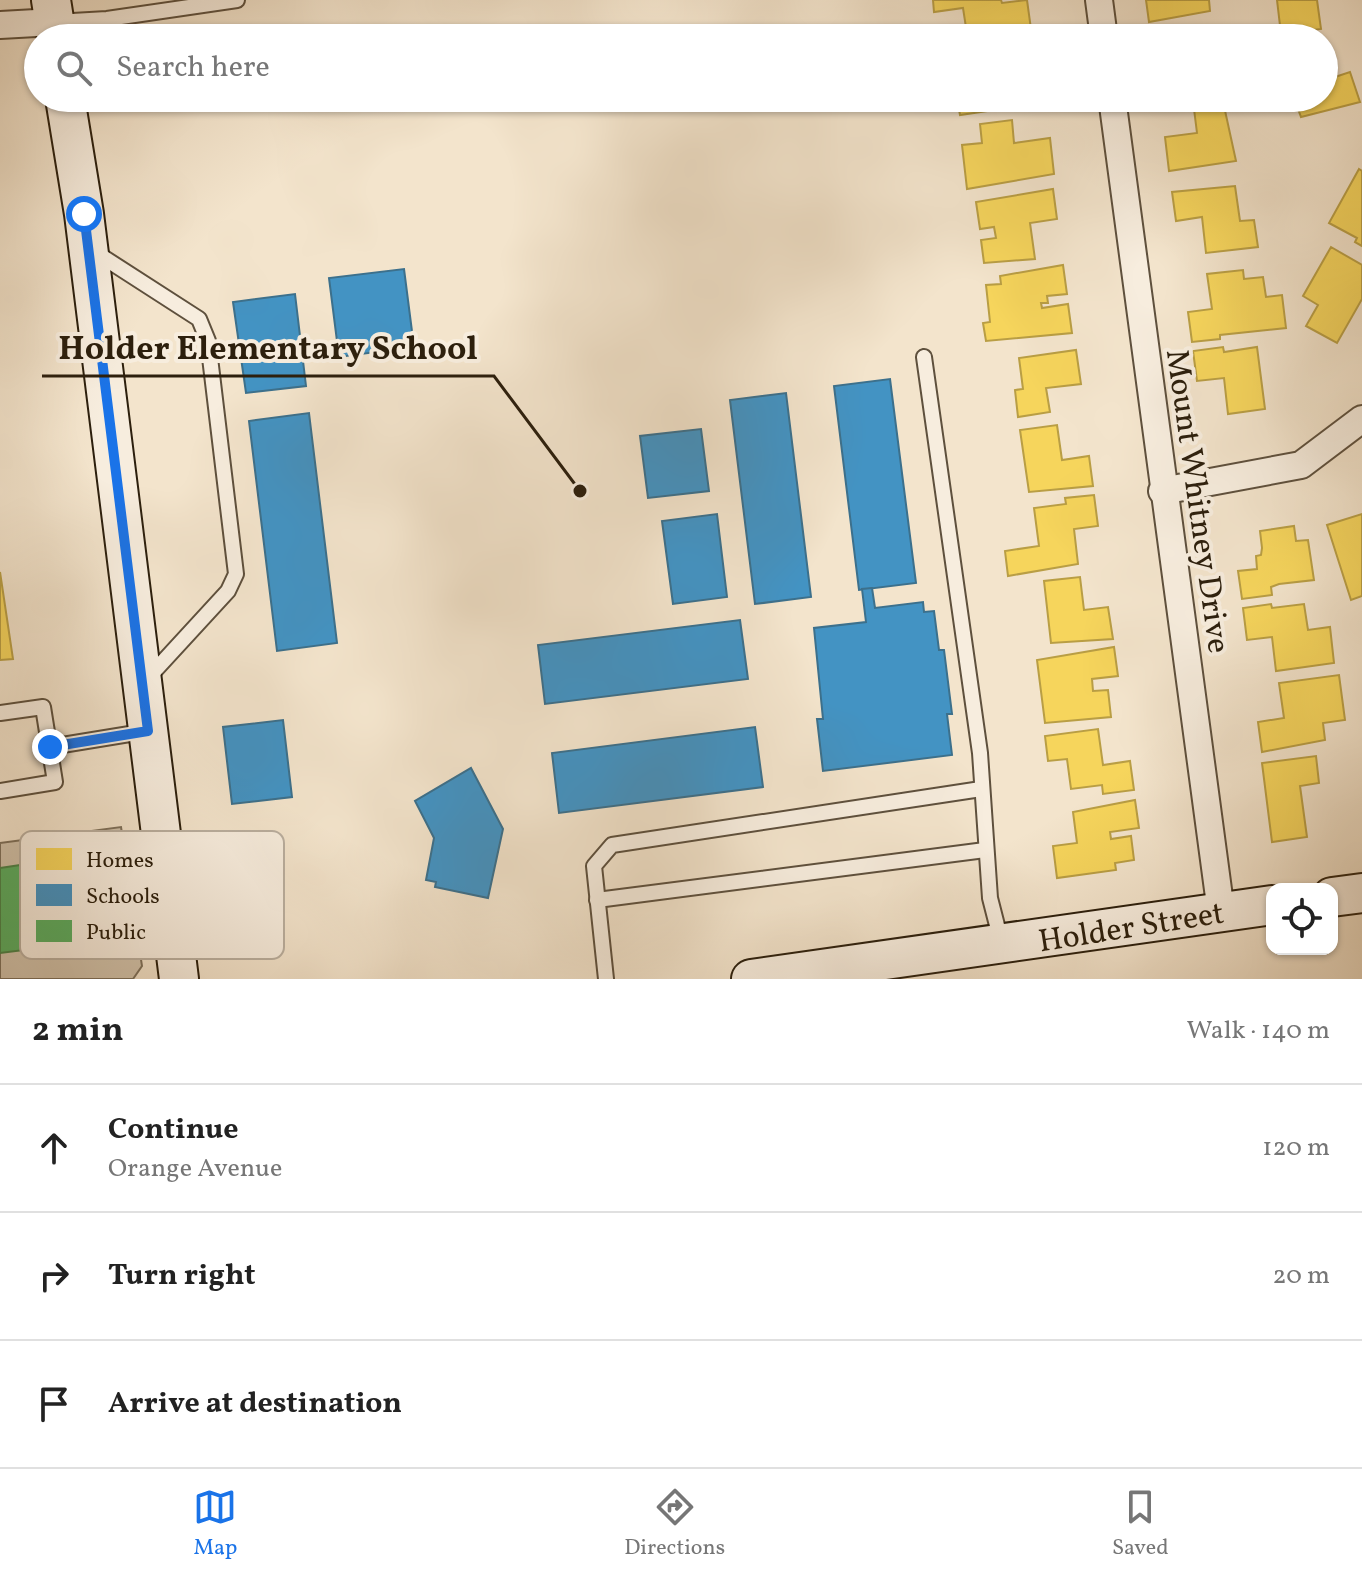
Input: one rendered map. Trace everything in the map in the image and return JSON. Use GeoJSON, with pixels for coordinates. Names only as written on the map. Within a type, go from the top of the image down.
{"type":"FeatureCollection","features":[{"type":"Feature","properties":{"kind":"main road"},"geometry":{"type":"LineString","coordinates":[[67,112],[88,247],[160,831]]}},
{"type":"Feature","properties":{"kind":"main road"},"geometry":{"type":"LineString","coordinates":[[1338,896],[1362,893]]}},
{"type":"Feature","properties":{"kind":"main road","name":"Holder Street"},"geometry":{"type":"LineString","coordinates":[[751,979],[793,976],[1266,906]]}},
{"type":"Feature","properties":{"kind":"main road"},"geometry":{"type":"LineString","coordinates":[[176,959],[179,979]]}},
{"type":"Feature","properties":{"kind":"street"},"geometry":{"type":"LineString","coordinates":[[1099,0],[1102,24]]}},
{"type":"Feature","properties":{"kind":"street"},"geometry":{"type":"LineString","coordinates":[[0,25],[54,20]]}},
{"type":"Feature","properties":{"kind":"street","name":"Mount Whitney Drive"},"geometry":{"type":"LineString","coordinates":[[1114,112],[1162,491],[1221,912]]}},
{"type":"Feature","properties":{"kind":"street"},"geometry":{"type":"LineString","coordinates":[[1162,491],[1301,465],[1362,419]]}},
{"type":"Feature","properties":{"kind":"lane"},"geometry":{"type":"LineString","coordinates":[[54,20],[107,19],[237,0]]}},
{"type":"Feature","properties":{"kind":"lane"},"geometry":{"type":"LineString","coordinates":[[88,247],[199,319],[210,357],[236,574],[228,591],[142,685]]}},
{"type":"Feature","properties":{"kind":"lane"},"geometry":{"type":"LineString","coordinates":[[924,357],[980,753],[990,898],[1002,946]]}},
{"type":"Feature","properties":{"kind":"lane"},"geometry":{"type":"LineString","coordinates":[[0,713],[43,707],[55,782],[0,791]]}},
{"type":"Feature","properties":{"kind":"lane"},"geometry":{"type":"LineString","coordinates":[[50,747],[148,731]]}},
{"type":"Feature","properties":{"kind":"lane"},"geometry":{"type":"LineString","coordinates":[[606,979],[594,866],[612,845],[981,789]]}},
{"type":"Feature","properties":{"kind":"lane"},"geometry":{"type":"LineString","coordinates":[[597,900],[985,850]]}},
{"type":"Feature","properties":{"kind":"shaded area"},"geometry":{"type":"Polygon","coordinates":[[[121,827],[122,831],[91,831],[121,827]]]}},
{"type":"Feature","properties":{"kind":"shaded area"},"geometry":{"type":"Polygon","coordinates":[[[20,840],[20,959],[141,959],[142,966],[133,979],[0,979],[0,843],[20,840]]]}},
{"type":"Feature","properties":{"kind":"building: Homes"},"geometry":{"type":"Polygon","coordinates":[[[933,0],[1001,0],[1002,3],[1027,0],[1030,24],[965,24],[963,8],[934,12],[933,0]]]}},
{"type":"Feature","properties":{"kind":"building: Homes"},"geometry":{"type":"Polygon","coordinates":[[[1146,0],[1209,0],[1210,11],[1149,22],[1146,0]]]}},
{"type":"Feature","properties":{"kind":"building: Homes"},"geometry":{"type":"Polygon","coordinates":[[[1277,0],[1317,0],[1320,24],[1280,24],[1277,0]]]}},
{"type":"Feature","properties":{"kind":"building: Homes"},"geometry":{"type":"Polygon","coordinates":[[[1350,72],[1360,102],[1338,108],[1338,76],[1350,72]]]}},
{"type":"Feature","properties":{"kind":"building: Homes"},"geometry":{"type":"Polygon","coordinates":[[[1194,112],[1225,112],[1236,161],[1169,171],[1165,137],[1197,133],[1194,112]]]}},
{"type":"Feature","properties":{"kind":"building: Homes"},"geometry":{"type":"Polygon","coordinates":[[[1299,112],[1321,112],[1301,117],[1299,112]]]}},
{"type":"Feature","properties":{"kind":"building: Homes"},"geometry":{"type":"Polygon","coordinates":[[[1012,120],[1014,143],[1050,138],[1054,174],[967,189],[962,145],[982,143],[980,124],[1012,120]]]}},
{"type":"Feature","properties":{"kind":"building: Homes"},"geometry":{"type":"Polygon","coordinates":[[[1359,169],[1362,171],[1362,246],[1355,242],[1357,238],[1329,223],[1359,169]]]}},
{"type":"Feature","properties":{"kind":"building: Homes"},"geometry":{"type":"Polygon","coordinates":[[[1235,186],[1240,221],[1254,220],[1258,247],[1206,253],[1202,217],[1176,221],[1172,192],[1235,186]]]}},
{"type":"Feature","properties":{"kind":"building: Homes"},"geometry":{"type":"Polygon","coordinates":[[[1053,189],[1057,219],[1030,223],[1035,259],[984,263],[981,240],[996,238],[994,227],[980,229],[976,202],[1053,189]]]}},
{"type":"Feature","properties":{"kind":"building: Homes"},"geometry":{"type":"Polygon","coordinates":[[[1331,247],[1362,265],[1362,299],[1337,343],[1306,326],[1318,305],[1303,296],[1331,247]]]}},
{"type":"Feature","properties":{"kind":"building: Homes"},"geometry":{"type":"Polygon","coordinates":[[[1063,265],[1067,294],[1047,296],[1048,303],[1041,303],[1042,308],[1068,304],[1072,333],[986,341],[983,323],[990,322],[986,285],[1001,284],[1000,276],[1063,265]]]}},
{"type":"Feature","properties":{"kind":"building: Homes"},"geometry":{"type":"Polygon","coordinates":[[[1243,270],[1244,279],[1263,277],[1266,297],[1282,295],[1286,328],[1220,335],[1220,339],[1192,342],[1188,312],[1212,309],[1207,274],[1243,270]]]}},
{"type":"Feature","properties":{"kind":"building: Homes"},"geometry":{"type":"Polygon","coordinates":[[[1223,347],[1224,352],[1257,347],[1265,409],[1228,414],[1224,378],[1197,381],[1193,351],[1223,347]]]}},
{"type":"Feature","properties":{"kind":"building: Homes"},"geometry":{"type":"Polygon","coordinates":[[[1076,350],[1081,384],[1046,388],[1050,412],[1018,417],[1015,390],[1023,389],[1019,358],[1076,350]]]}},
{"type":"Feature","properties":{"kind":"building: Homes"},"geometry":{"type":"Polygon","coordinates":[[[1057,425],[1062,460],[1089,456],[1093,486],[1029,492],[1020,430],[1057,425]]]}},
{"type":"Feature","properties":{"kind":"building: Homes"},"geometry":{"type":"Polygon","coordinates":[[[1094,495],[1098,526],[1074,529],[1078,564],[1008,576],[1005,551],[1039,546],[1034,508],[1066,504],[1065,498],[1094,495]]]}},
{"type":"Feature","properties":{"kind":"building: Homes"},"geometry":{"type":"Polygon","coordinates":[[[1362,514],[1362,596],[1351,600],[1327,525],[1362,514]]]}},
{"type":"Feature","properties":{"kind":"building: Homes"},"geometry":{"type":"Polygon","coordinates":[[[1294,526],[1296,541],[1308,540],[1314,580],[1279,584],[1271,587],[1272,595],[1242,599],[1238,571],[1257,569],[1256,556],[1261,555],[1262,548],[1260,531],[1294,526]]]}},
{"type":"Feature","properties":{"kind":"building: Homes"},"geometry":{"type":"Polygon","coordinates":[[[0,572],[13,659],[0,660],[0,572]]]}},
{"type":"Feature","properties":{"kind":"building: Homes"},"geometry":{"type":"Polygon","coordinates":[[[1080,577],[1084,610],[1108,607],[1113,639],[1051,643],[1044,581],[1080,577]]]}},
{"type":"Feature","properties":{"kind":"building: Homes"},"geometry":{"type":"Polygon","coordinates":[[[1271,604],[1272,608],[1304,604],[1308,630],[1330,627],[1334,663],[1276,671],[1272,637],[1247,640],[1243,608],[1271,604]]]}},
{"type":"Feature","properties":{"kind":"building: Homes"},"geometry":{"type":"Polygon","coordinates":[[[1114,647],[1118,676],[1092,679],[1093,691],[1108,690],[1111,717],[1045,723],[1037,660],[1114,647]]]}},
{"type":"Feature","properties":{"kind":"building: Homes"},"geometry":{"type":"Polygon","coordinates":[[[1339,675],[1345,720],[1323,723],[1325,740],[1262,752],[1258,722],[1284,718],[1279,683],[1339,675]]]}},
{"type":"Feature","properties":{"kind":"building: Homes"},"geometry":{"type":"Polygon","coordinates":[[[1098,729],[1103,765],[1130,761],[1134,790],[1103,794],[1102,785],[1071,789],[1067,759],[1048,761],[1045,736],[1098,729]]]}},
{"type":"Feature","properties":{"kind":"building: Homes"},"geometry":{"type":"Polygon","coordinates":[[[1316,756],[1319,783],[1300,786],[1307,837],[1272,842],[1262,763],[1316,756]]]}},
{"type":"Feature","properties":{"kind":"building: Homes"},"geometry":{"type":"Polygon","coordinates":[[[1135,800],[1139,828],[1110,832],[1111,839],[1131,836],[1134,860],[1115,863],[1116,870],[1057,878],[1053,846],[1077,843],[1073,812],[1135,800]]]}},
{"type":"Feature","properties":{"kind":"building: Schools"},"geometry":{"type":"Polygon","coordinates":[[[404,269],[414,347],[339,357],[329,278],[404,269]]]}},
{"type":"Feature","properties":{"kind":"building: Schools"},"geometry":{"type":"Polygon","coordinates":[[[295,294],[306,386],[246,393],[233,302],[295,294]]]}},
{"type":"Feature","properties":{"kind":"building: Schools"},"geometry":{"type":"Polygon","coordinates":[[[890,379],[916,583],[859,590],[834,386],[890,379]]]}},
{"type":"Feature","properties":{"kind":"building: Schools"},"geometry":{"type":"Polygon","coordinates":[[[786,393],[811,597],[755,604],[730,400],[786,393]]]}},
{"type":"Feature","properties":{"kind":"building: Schools"},"geometry":{"type":"Polygon","coordinates":[[[309,413],[337,643],[277,651],[249,421],[309,413]]]}},
{"type":"Feature","properties":{"kind":"building: Schools"},"geometry":{"type":"Polygon","coordinates":[[[701,429],[709,491],[648,498],[640,436],[701,429]]]}},
{"type":"Feature","properties":{"kind":"building: Schools"},"geometry":{"type":"Polygon","coordinates":[[[717,514],[727,597],[673,604],[662,521],[717,514]]]}},
{"type":"Feature","properties":{"kind":"building: Schools"},"geometry":{"type":"Polygon","coordinates":[[[872,588],[875,608],[923,602],[924,612],[934,611],[939,650],[944,650],[952,714],[947,714],[952,755],[823,771],[817,719],[823,719],[814,628],[866,622],[862,589],[872,588]]]}},
{"type":"Feature","properties":{"kind":"building: Schools"},"geometry":{"type":"Polygon","coordinates":[[[740,620],[748,679],[545,704],[538,645],[740,620]]]}},
{"type":"Feature","properties":{"kind":"building: Schools"},"geometry":{"type":"Polygon","coordinates":[[[283,720],[292,797],[232,804],[223,727],[283,720]]]}},
{"type":"Feature","properties":{"kind":"building: Schools"},"geometry":{"type":"Polygon","coordinates":[[[755,727],[763,787],[559,813],[552,753],[755,727]]]}},
{"type":"Feature","properties":{"kind":"building: Schools"},"geometry":{"type":"Polygon","coordinates":[[[471,768],[503,829],[488,898],[435,887],[436,882],[426,880],[434,838],[415,801],[471,768]]]}},
{"type":"Feature","properties":{"kind":"building: Public"},"geometry":{"type":"Polygon","coordinates":[[[20,865],[20,950],[0,953],[0,868],[20,865]]]}},
{"type":"Feature","properties":{"kind":"place","name":"Holder Elementary School"},"geometry":{"type":"Point","coordinates":[580,491]}},
{"type":"Feature","properties":{"kind":"route"},"geometry":{"type":"LineString","coordinates":[[50,747],[148,731],[84,214]]}}]}
